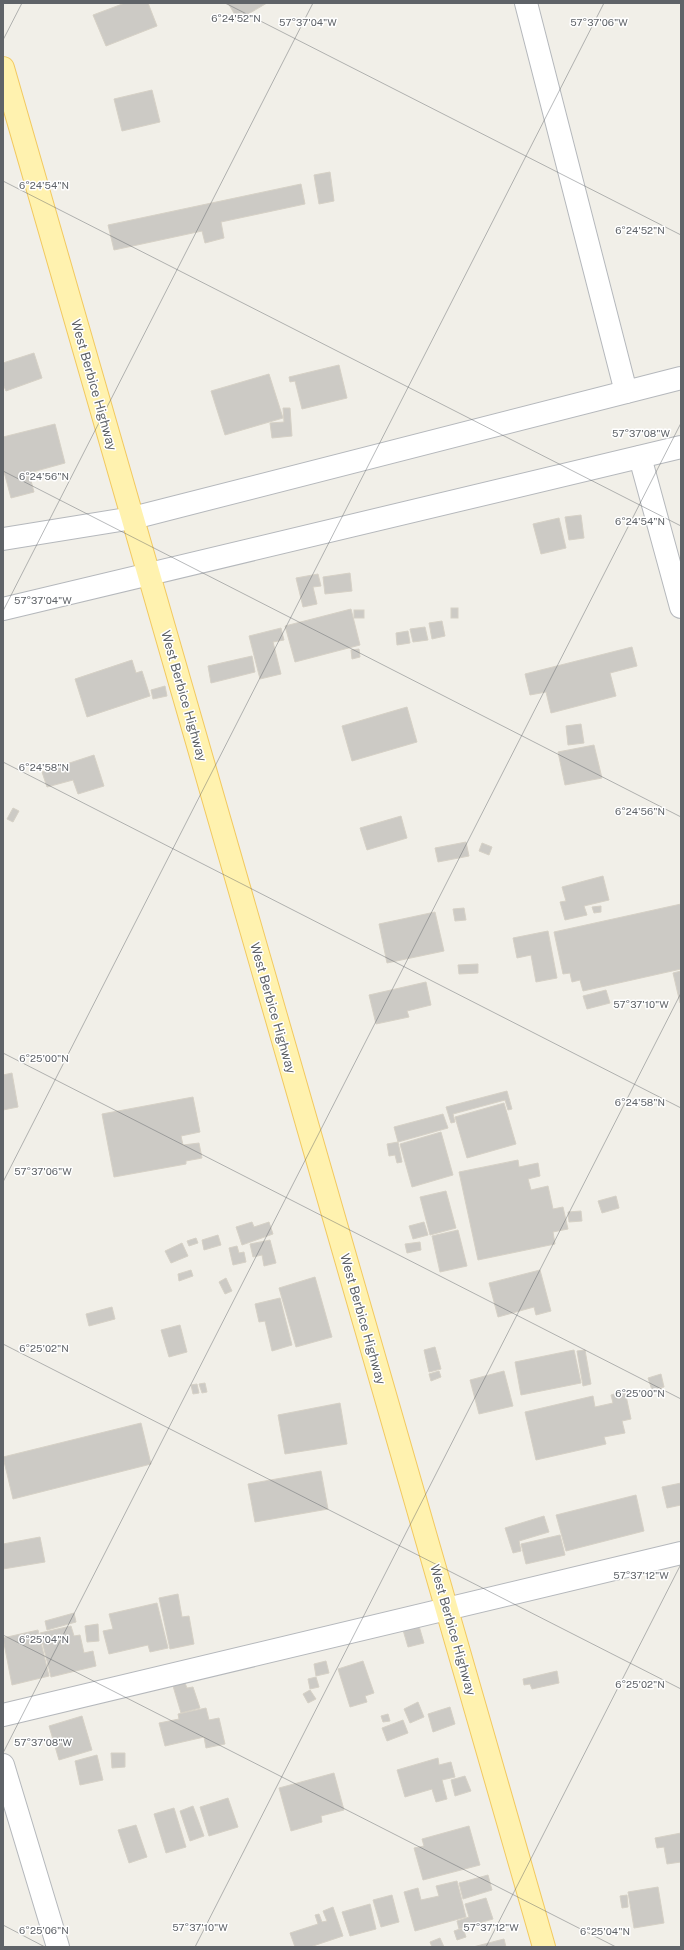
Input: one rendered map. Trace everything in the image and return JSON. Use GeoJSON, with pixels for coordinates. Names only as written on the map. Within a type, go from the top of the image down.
{"type":"FeatureCollection","features":[{"type":"Feature","properties":{"kind":"main road","name":"West Berbice Highway"},"geometry":{"type":"LineString","coordinates":[[3,68],[544,1947]]}},
{"type":"Feature","properties":{"kind":"street"},"geometry":{"type":"LineString","coordinates":[[526,3],[626,392]]}},
{"type":"Feature","properties":{"kind":"street"},"geometry":{"type":"LineString","coordinates":[[3,539],[133,518],[681,378]]}},
{"type":"Feature","properties":{"kind":"street"},"geometry":{"type":"LineString","coordinates":[[3,608],[681,447]]}},
{"type":"Feature","properties":{"kind":"street"},"geometry":{"type":"LineString","coordinates":[[640,457],[681,607]]}},
{"type":"Feature","properties":{"kind":"street"},"geometry":{"type":"LineString","coordinates":[[3,1715],[681,1553]]}},
{"type":"Feature","properties":{"kind":"street"},"geometry":{"type":"LineString","coordinates":[[3,1765],[58,1947]]}},
{"type":"Feature","properties":{"kind":"building"},"geometry":{"type":"Polygon","coordinates":[[[125,3],[148,3],[157,26],[106,46],[93,15],[125,3]]]}},
{"type":"Feature","properties":{"kind":"building"},"geometry":{"type":"Polygon","coordinates":[[[228,3],[267,3],[238,20],[228,3]]]}},
{"type":"Feature","properties":{"kind":"building"},"geometry":{"type":"Polygon","coordinates":[[[152,90],[160,122],[122,131],[114,99],[152,90]]]}},
{"type":"Feature","properties":{"kind":"building"},"geometry":{"type":"Polygon","coordinates":[[[330,172],[334,201],[319,204],[314,175],[330,172]]]}},
{"type":"Feature","properties":{"kind":"building"},"geometry":{"type":"Polygon","coordinates":[[[301,184],[305,204],[221,222],[224,238],[205,243],[202,231],[114,250],[108,225],[301,184]]]}},
{"type":"Feature","properties":{"kind":"building"},"geometry":{"type":"Polygon","coordinates":[[[34,353],[42,378],[6,391],[3,384],[3,363],[34,353]]]}},
{"type":"Feature","properties":{"kind":"building"},"geometry":{"type":"Polygon","coordinates":[[[339,365],[347,398],[302,409],[295,381],[290,382],[289,377],[339,365]]]}},
{"type":"Feature","properties":{"kind":"building"},"geometry":{"type":"Polygon","coordinates":[[[269,374],[283,418],[225,435],[211,391],[269,374]]]}},
{"type":"Feature","properties":{"kind":"building"},"geometry":{"type":"Polygon","coordinates":[[[283,408],[290,408],[292,436],[272,438],[270,423],[284,422],[283,408]]]}},
{"type":"Feature","properties":{"kind":"building"},"geometry":{"type":"Polygon","coordinates":[[[55,424],[65,463],[29,473],[34,492],[11,498],[3,468],[3,437],[55,424]]]}},
{"type":"Feature","properties":{"kind":"building"},"geometry":{"type":"Polygon","coordinates":[[[581,515],[584,538],[569,540],[565,517],[581,515]]]}},
{"type":"Feature","properties":{"kind":"building"},"geometry":{"type":"Polygon","coordinates":[[[559,518],[566,548],[541,554],[533,524],[559,518]]]}},
{"type":"Feature","properties":{"kind":"building"},"geometry":{"type":"Polygon","coordinates":[[[350,573],[352,591],[325,594],[323,577],[350,573]]]}},
{"type":"Feature","properties":{"kind":"building"},"geometry":{"type":"Polygon","coordinates":[[[318,574],[321,586],[313,587],[317,604],[303,607],[296,578],[318,574]]]}},
{"type":"Feature","properties":{"kind":"building"},"geometry":{"type":"Polygon","coordinates":[[[451,608],[458,608],[458,618],[451,618],[451,608]]]}},
{"type":"Feature","properties":{"kind":"building"},"geometry":{"type":"Polygon","coordinates":[[[351,609],[360,645],[295,662],[285,626],[351,609]]]}},
{"type":"Feature","properties":{"kind":"building"},"geometry":{"type":"Polygon","coordinates":[[[354,610],[364,610],[364,618],[354,618],[354,610]]]}},
{"type":"Feature","properties":{"kind":"building"},"geometry":{"type":"Polygon","coordinates":[[[442,621],[445,636],[432,639],[429,623],[442,621]]]}},
{"type":"Feature","properties":{"kind":"building"},"geometry":{"type":"Polygon","coordinates":[[[425,627],[428,640],[413,642],[410,629],[425,627]]]}},
{"type":"Feature","properties":{"kind":"building"},"geometry":{"type":"Polygon","coordinates":[[[281,628],[284,640],[273,642],[281,674],[260,679],[249,636],[281,628]]]}},
{"type":"Feature","properties":{"kind":"building"},"geometry":{"type":"Polygon","coordinates":[[[408,631],[410,643],[397,645],[396,633],[408,631]]]}},
{"type":"Feature","properties":{"kind":"building"},"geometry":{"type":"Polygon","coordinates":[[[632,647],[637,666],[610,673],[616,696],[551,713],[546,692],[530,695],[525,674],[632,647]]]}},
{"type":"Feature","properties":{"kind":"building"},"geometry":{"type":"Polygon","coordinates":[[[359,649],[360,657],[352,659],[351,650],[359,649]]]}},
{"type":"Feature","properties":{"kind":"building"},"geometry":{"type":"Polygon","coordinates":[[[252,656],[255,672],[211,683],[208,666],[252,656]]]}},
{"type":"Feature","properties":{"kind":"building"},"geometry":{"type":"Polygon","coordinates":[[[132,660],[136,673],[142,671],[150,696],[87,717],[75,679],[132,660]]]}},
{"type":"Feature","properties":{"kind":"building"},"geometry":{"type":"Polygon","coordinates":[[[165,686],[167,696],[153,699],[151,690],[165,686]]]}},
{"type":"Feature","properties":{"kind":"building"},"geometry":{"type":"Polygon","coordinates":[[[407,707],[417,742],[352,761],[342,726],[407,707]]]}},
{"type":"Feature","properties":{"kind":"building"},"geometry":{"type":"Polygon","coordinates":[[[581,724],[584,743],[568,745],[566,726],[581,724]]]}},
{"type":"Feature","properties":{"kind":"building"},"geometry":{"type":"Polygon","coordinates":[[[594,745],[602,778],[565,785],[558,752],[594,745]]]}},
{"type":"Feature","properties":{"kind":"building"},"geometry":{"type":"Polygon","coordinates":[[[94,755],[104,786],[78,794],[73,780],[47,787],[42,772],[94,755]]]}},
{"type":"Feature","properties":{"kind":"building"},"geometry":{"type":"Polygon","coordinates":[[[13,808],[19,811],[13,822],[7,819],[13,808]]]}},
{"type":"Feature","properties":{"kind":"building"},"geometry":{"type":"Polygon","coordinates":[[[401,816],[407,838],[367,850],[360,828],[401,816]]]}},
{"type":"Feature","properties":{"kind":"building"},"geometry":{"type":"Polygon","coordinates":[[[466,842],[469,856],[438,862],[435,848],[466,842]]]}},
{"type":"Feature","properties":{"kind":"building"},"geometry":{"type":"Polygon","coordinates":[[[482,843],[492,847],[489,855],[479,851],[482,843]]]}},
{"type":"Feature","properties":{"kind":"building"},"geometry":{"type":"Polygon","coordinates":[[[603,876],[609,900],[584,906],[587,915],[565,920],[560,902],[566,901],[562,887],[603,876]]]}},
{"type":"Feature","properties":{"kind":"building"},"geometry":{"type":"Polygon","coordinates":[[[681,904],[681,969],[583,991],[580,980],[572,982],[570,973],[563,974],[554,932],[681,904]]]}},
{"type":"Feature","properties":{"kind":"building"},"geometry":{"type":"Polygon","coordinates":[[[601,906],[601,912],[594,913],[592,907],[601,906]]]}},
{"type":"Feature","properties":{"kind":"building"},"geometry":{"type":"Polygon","coordinates":[[[464,908],[466,920],[455,921],[453,909],[464,908]]]}},
{"type":"Feature","properties":{"kind":"building"},"geometry":{"type":"Polygon","coordinates":[[[435,912],[444,951],[387,963],[379,924],[435,912]]]}},
{"type":"Feature","properties":{"kind":"building"},"geometry":{"type":"Polygon","coordinates":[[[548,931],[557,978],[536,982],[531,955],[517,958],[513,938],[548,931]]]}},
{"type":"Feature","properties":{"kind":"building"},"geometry":{"type":"Polygon","coordinates":[[[478,964],[478,973],[459,974],[458,965],[478,964]]]}},
{"type":"Feature","properties":{"kind":"building"},"geometry":{"type":"Polygon","coordinates":[[[681,971],[681,1003],[680,1003],[673,973],[681,971]]]}},
{"type":"Feature","properties":{"kind":"building"},"geometry":{"type":"Polygon","coordinates":[[[426,982],[431,1005],[407,1011],[409,1017],[376,1024],[369,995],[426,982]]]}},
{"type":"Feature","properties":{"kind":"building"},"geometry":{"type":"Polygon","coordinates":[[[606,990],[610,1003],[587,1009],[583,996],[606,990]]]}},
{"type":"Feature","properties":{"kind":"building"},"geometry":{"type":"Polygon","coordinates":[[[12,1073],[18,1107],[3,1110],[3,1075],[12,1073]]]}},
{"type":"Feature","properties":{"kind":"building"},"geometry":{"type":"Polygon","coordinates":[[[507,1091],[512,1109],[508,1110],[505,1100],[453,1114],[455,1122],[451,1123],[446,1107],[507,1091]]]}},
{"type":"Feature","properties":{"kind":"building"},"geometry":{"type":"Polygon","coordinates":[[[193,1097],[200,1132],[181,1136],[183,1145],[199,1143],[202,1158],[186,1161],[186,1164],[114,1177],[102,1114],[193,1097]]]}},
{"type":"Feature","properties":{"kind":"building"},"geometry":{"type":"Polygon","coordinates":[[[504,1103],[516,1144],[467,1158],[455,1117],[504,1103]]]}},
{"type":"Feature","properties":{"kind":"building"},"geometry":{"type":"Polygon","coordinates":[[[443,1114],[448,1128],[398,1142],[394,1127],[443,1114]]]}},
{"type":"Feature","properties":{"kind":"building"},"geometry":{"type":"Polygon","coordinates":[[[441,1132],[453,1175],[412,1187],[400,1144],[441,1132]]]}},
{"type":"Feature","properties":{"kind":"building"},"geometry":{"type":"Polygon","coordinates":[[[398,1142],[402,1162],[397,1163],[395,1155],[389,1156],[387,1144],[398,1142]]]}},
{"type":"Feature","properties":{"kind":"building"},"geometry":{"type":"Polygon","coordinates":[[[518,1160],[519,1167],[538,1163],[540,1176],[528,1179],[531,1190],[548,1186],[553,1209],[563,1207],[568,1229],[553,1232],[555,1244],[478,1260],[459,1172],[518,1160]]]}},
{"type":"Feature","properties":{"kind":"building"},"geometry":{"type":"Polygon","coordinates":[[[446,1191],[456,1228],[430,1235],[420,1197],[446,1191]]]}},
{"type":"Feature","properties":{"kind":"building"},"geometry":{"type":"Polygon","coordinates":[[[616,1196],[619,1208],[602,1213],[598,1201],[616,1196]]]}},
{"type":"Feature","properties":{"kind":"building"},"geometry":{"type":"Polygon","coordinates":[[[581,1211],[582,1221],[569,1222],[568,1212],[581,1211]]]}},
{"type":"Feature","properties":{"kind":"building"},"geometry":{"type":"Polygon","coordinates":[[[252,1222],[254,1227],[269,1222],[273,1234],[242,1245],[236,1227],[252,1222]]]}},
{"type":"Feature","properties":{"kind":"building"},"geometry":{"type":"Polygon","coordinates":[[[424,1222],[428,1235],[413,1239],[409,1226],[424,1222]]]}},
{"type":"Feature","properties":{"kind":"building"},"geometry":{"type":"Polygon","coordinates":[[[458,1230],[467,1266],[440,1272],[432,1236],[458,1230]]]}},
{"type":"Feature","properties":{"kind":"building"},"geometry":{"type":"Polygon","coordinates":[[[218,1235],[221,1245],[204,1250],[202,1240],[218,1235]]]}},
{"type":"Feature","properties":{"kind":"building"},"geometry":{"type":"Polygon","coordinates":[[[196,1238],[198,1243],[189,1246],[187,1241],[196,1238]]]}},
{"type":"Feature","properties":{"kind":"building"},"geometry":{"type":"Polygon","coordinates":[[[270,1240],[276,1263],[264,1266],[262,1255],[253,1257],[250,1244],[270,1240]]]}},
{"type":"Feature","properties":{"kind":"building"},"geometry":{"type":"Polygon","coordinates":[[[420,1242],[421,1250],[407,1253],[405,1244],[420,1242]]]}},
{"type":"Feature","properties":{"kind":"building"},"geometry":{"type":"Polygon","coordinates":[[[182,1243],[188,1256],[171,1263],[165,1251],[182,1243]]]}},
{"type":"Feature","properties":{"kind":"building"},"geometry":{"type":"Polygon","coordinates":[[[237,1246],[239,1253],[244,1252],[246,1262],[233,1265],[229,1248],[237,1246]]]}},
{"type":"Feature","properties":{"kind":"building"},"geometry":{"type":"Polygon","coordinates":[[[191,1270],[193,1276],[179,1281],[178,1274],[191,1270]]]}},
{"type":"Feature","properties":{"kind":"building"},"geometry":{"type":"Polygon","coordinates":[[[540,1270],[551,1311],[536,1315],[534,1307],[498,1317],[489,1283],[540,1270]]]}},
{"type":"Feature","properties":{"kind":"building"},"geometry":{"type":"Polygon","coordinates":[[[315,1277],[332,1337],[296,1347],[279,1288],[315,1277]]]}},
{"type":"Feature","properties":{"kind":"building"},"geometry":{"type":"Polygon","coordinates":[[[226,1278],[232,1291],[225,1294],[219,1282],[226,1278]]]}},
{"type":"Feature","properties":{"kind":"building"},"geometry":{"type":"Polygon","coordinates":[[[280,1298],[292,1345],[272,1351],[265,1321],[259,1322],[255,1304],[280,1298]]]}},
{"type":"Feature","properties":{"kind":"building"},"geometry":{"type":"Polygon","coordinates":[[[112,1307],[115,1319],[89,1326],[86,1314],[112,1307]]]}},
{"type":"Feature","properties":{"kind":"building"},"geometry":{"type":"Polygon","coordinates":[[[180,1325],[187,1352],[169,1357],[161,1330],[180,1325]]]}},
{"type":"Feature","properties":{"kind":"building"},"geometry":{"type":"Polygon","coordinates":[[[435,1347],[441,1369],[429,1372],[424,1350],[435,1347]]]}},
{"type":"Feature","properties":{"kind":"building"},"geometry":{"type":"Polygon","coordinates":[[[574,1350],[581,1383],[521,1395],[515,1362],[574,1350]]]}},
{"type":"Feature","properties":{"kind":"building"},"geometry":{"type":"Polygon","coordinates":[[[585,1350],[591,1384],[583,1386],[577,1351],[585,1350]]]}},
{"type":"Feature","properties":{"kind":"building"},"geometry":{"type":"Polygon","coordinates":[[[439,1371],[441,1377],[431,1381],[429,1374],[439,1371]]]}},
{"type":"Feature","properties":{"kind":"building"},"geometry":{"type":"Polygon","coordinates":[[[504,1371],[513,1406],[479,1414],[470,1380],[504,1371]]]}},
{"type":"Feature","properties":{"kind":"building"},"geometry":{"type":"Polygon","coordinates":[[[661,1374],[664,1387],[652,1390],[648,1378],[661,1374]]]}},
{"type":"Feature","properties":{"kind":"building"},"geometry":{"type":"Polygon","coordinates":[[[205,1383],[207,1392],[202,1393],[199,1384],[205,1383]]]}},
{"type":"Feature","properties":{"kind":"building"},"geometry":{"type":"Polygon","coordinates":[[[197,1384],[199,1393],[193,1394],[191,1385],[197,1384]]]}},
{"type":"Feature","properties":{"kind":"building"},"geometry":{"type":"Polygon","coordinates":[[[625,1391],[631,1419],[622,1421],[625,1433],[604,1437],[606,1444],[536,1460],[525,1412],[593,1396],[595,1407],[613,1403],[611,1395],[625,1391]]]}},
{"type":"Feature","properties":{"kind":"building"},"geometry":{"type":"Polygon","coordinates":[[[340,1403],[347,1444],[285,1454],[278,1415],[340,1403]]]}},
{"type":"Feature","properties":{"kind":"building"},"geometry":{"type":"Polygon","coordinates":[[[141,1423],[151,1464],[13,1499],[3,1457],[141,1423]]]}},
{"type":"Feature","properties":{"kind":"building"},"geometry":{"type":"Polygon","coordinates":[[[321,1471],[328,1509],[255,1522],[248,1484],[321,1471]]]}},
{"type":"Feature","properties":{"kind":"building"},"geometry":{"type":"Polygon","coordinates":[[[681,1483],[681,1505],[667,1508],[662,1487],[681,1483]]]}},
{"type":"Feature","properties":{"kind":"building"},"geometry":{"type":"Polygon","coordinates":[[[636,1495],[644,1531],[566,1551],[556,1515],[636,1495]]]}},
{"type":"Feature","properties":{"kind":"building"},"geometry":{"type":"Polygon","coordinates":[[[544,1516],[549,1532],[519,1541],[521,1551],[513,1553],[505,1528],[544,1516]]]}},
{"type":"Feature","properties":{"kind":"building"},"geometry":{"type":"Polygon","coordinates":[[[560,1535],[565,1555],[526,1564],[521,1544],[560,1535]]]}},
{"type":"Feature","properties":{"kind":"building"},"geometry":{"type":"Polygon","coordinates":[[[40,1537],[45,1562],[3,1569],[3,1544],[40,1537]]]}},
{"type":"Feature","properties":{"kind":"building"},"geometry":{"type":"Polygon","coordinates":[[[178,1594],[182,1617],[189,1616],[194,1644],[170,1649],[159,1598],[178,1594]]]}},
{"type":"Feature","properties":{"kind":"building"},"geometry":{"type":"Polygon","coordinates":[[[157,1603],[168,1648],[150,1652],[148,1645],[109,1654],[103,1631],[113,1629],[109,1614],[157,1603]]]}},
{"type":"Feature","properties":{"kind":"building"},"geometry":{"type":"Polygon","coordinates":[[[74,1613],[76,1622],[47,1630],[45,1621],[74,1613]]]}},
{"type":"Feature","properties":{"kind":"building"},"geometry":{"type":"Polygon","coordinates":[[[98,1624],[99,1641],[87,1642],[85,1626],[98,1624]]]}},
{"type":"Feature","properties":{"kind":"building"},"geometry":{"type":"Polygon","coordinates":[[[71,1626],[74,1636],[80,1635],[84,1653],[93,1651],[96,1666],[51,1677],[40,1633],[71,1626]]]}},
{"type":"Feature","properties":{"kind":"building"},"geometry":{"type":"Polygon","coordinates":[[[419,1626],[424,1643],[408,1647],[403,1630],[419,1626]]]}},
{"type":"Feature","properties":{"kind":"building"},"geometry":{"type":"Polygon","coordinates":[[[38,1630],[49,1676],[12,1685],[3,1638],[38,1630]]]}},
{"type":"Feature","properties":{"kind":"building"},"geometry":{"type":"Polygon","coordinates":[[[326,1661],[329,1673],[316,1676],[314,1664],[326,1661]]]}},
{"type":"Feature","properties":{"kind":"building"},"geometry":{"type":"Polygon","coordinates":[[[363,1661],[374,1693],[365,1696],[367,1702],[350,1707],[338,1669],[363,1661]]]}},
{"type":"Feature","properties":{"kind":"building"},"geometry":{"type":"Polygon","coordinates":[[[557,1671],[559,1683],[532,1689],[530,1684],[524,1685],[523,1679],[557,1671]]]}},
{"type":"Feature","properties":{"kind":"building"},"geometry":{"type":"Polygon","coordinates":[[[316,1677],[319,1687],[310,1689],[308,1679],[316,1677]]]}},
{"type":"Feature","properties":{"kind":"building"},"geometry":{"type":"Polygon","coordinates":[[[185,1683],[187,1688],[193,1687],[200,1708],[181,1713],[173,1686],[185,1683]]]}},
{"type":"Feature","properties":{"kind":"building"},"geometry":{"type":"Polygon","coordinates":[[[310,1690],[316,1699],[308,1703],[303,1694],[310,1690]]]}},
{"type":"Feature","properties":{"kind":"building"},"geometry":{"type":"Polygon","coordinates":[[[418,1702],[424,1717],[410,1723],[404,1709],[418,1702]]]}},
{"type":"Feature","properties":{"kind":"building"},"geometry":{"type":"Polygon","coordinates":[[[450,1707],[455,1724],[433,1732],[428,1714],[450,1707]]]}},
{"type":"Feature","properties":{"kind":"building"},"geometry":{"type":"Polygon","coordinates":[[[206,1708],[209,1720],[219,1718],[225,1744],[206,1748],[204,1737],[165,1746],[159,1723],[179,1719],[178,1714],[206,1708]]]}},
{"type":"Feature","properties":{"kind":"building"},"geometry":{"type":"Polygon","coordinates":[[[388,1714],[390,1721],[383,1722],[381,1716],[388,1714]]]}},
{"type":"Feature","properties":{"kind":"building"},"geometry":{"type":"Polygon","coordinates":[[[82,1716],[92,1750],[59,1760],[49,1726],[82,1716]]]}},
{"type":"Feature","properties":{"kind":"building"},"geometry":{"type":"Polygon","coordinates":[[[403,1720],[408,1733],[387,1741],[382,1728],[403,1720]]]}},
{"type":"Feature","properties":{"kind":"building"},"geometry":{"type":"Polygon","coordinates":[[[111,1753],[125,1753],[125,1767],[112,1768],[111,1753]]]}},
{"type":"Feature","properties":{"kind":"building"},"geometry":{"type":"Polygon","coordinates":[[[97,1755],[103,1780],[80,1785],[75,1761],[97,1755]]]}},
{"type":"Feature","properties":{"kind":"building"},"geometry":{"type":"Polygon","coordinates":[[[438,1758],[439,1765],[451,1762],[455,1777],[442,1780],[447,1799],[436,1802],[432,1789],[405,1797],[397,1770],[438,1758]]]}},
{"type":"Feature","properties":{"kind":"building"},"geometry":{"type":"Polygon","coordinates":[[[334,1773],[344,1810],[321,1816],[322,1822],[291,1831],[279,1788],[334,1773]]]}},
{"type":"Feature","properties":{"kind":"building"},"geometry":{"type":"Polygon","coordinates":[[[465,1776],[471,1791],[455,1796],[451,1780],[465,1776]]]}},
{"type":"Feature","properties":{"kind":"building"},"geometry":{"type":"Polygon","coordinates":[[[228,1798],[238,1827],[209,1836],[200,1807],[228,1798]]]}},
{"type":"Feature","properties":{"kind":"building"},"geometry":{"type":"Polygon","coordinates":[[[193,1806],[204,1836],[190,1841],[180,1811],[193,1806]]]}},
{"type":"Feature","properties":{"kind":"building"},"geometry":{"type":"Polygon","coordinates":[[[174,1808],[186,1847],[166,1853],[154,1814],[174,1808]]]}},
{"type":"Feature","properties":{"kind":"building"},"geometry":{"type":"Polygon","coordinates":[[[136,1825],[147,1857],[129,1863],[118,1830],[136,1825]]]}},
{"type":"Feature","properties":{"kind":"building"},"geometry":{"type":"Polygon","coordinates":[[[469,1826],[480,1865],[423,1880],[414,1848],[424,1846],[422,1839],[469,1826]]]}},
{"type":"Feature","properties":{"kind":"building"},"geometry":{"type":"Polygon","coordinates":[[[681,1833],[681,1862],[667,1864],[664,1847],[657,1848],[655,1838],[681,1833]]]}},
{"type":"Feature","properties":{"kind":"building"},"geometry":{"type":"Polygon","coordinates":[[[488,1875],[492,1890],[463,1899],[459,1883],[488,1875]]]}},
{"type":"Feature","properties":{"kind":"building"},"geometry":{"type":"Polygon","coordinates":[[[457,1881],[466,1917],[415,1931],[404,1892],[418,1888],[421,1900],[439,1896],[436,1886],[457,1881]]]}},
{"type":"Feature","properties":{"kind":"building"},"geometry":{"type":"Polygon","coordinates":[[[658,1887],[664,1923],[634,1928],[628,1892],[658,1887]]]}},
{"type":"Feature","properties":{"kind":"building"},"geometry":{"type":"Polygon","coordinates":[[[392,1895],[399,1922],[381,1927],[373,1900],[392,1895]]]}},
{"type":"Feature","properties":{"kind":"building"},"geometry":{"type":"Polygon","coordinates":[[[627,1895],[628,1907],[622,1908],[620,1896],[627,1895]]]}},
{"type":"Feature","properties":{"kind":"building"},"geometry":{"type":"Polygon","coordinates":[[[486,1898],[493,1919],[459,1929],[457,1921],[469,1917],[465,1904],[486,1898]]]}},
{"type":"Feature","properties":{"kind":"building"},"geometry":{"type":"Polygon","coordinates":[[[370,1904],[376,1929],[350,1936],[342,1912],[370,1904]]]}},
{"type":"Feature","properties":{"kind":"building"},"geometry":{"type":"Polygon","coordinates":[[[333,1907],[343,1936],[310,1947],[295,1947],[290,1933],[318,1924],[315,1915],[319,1914],[322,1922],[327,1921],[323,1911],[333,1907]]]}},
{"type":"Feature","properties":{"kind":"building"},"geometry":{"type":"Polygon","coordinates":[[[463,1928],[466,1937],[457,1940],[454,1931],[463,1928]]]}},
{"type":"Feature","properties":{"kind":"building"},"geometry":{"type":"Polygon","coordinates":[[[440,1938],[444,1947],[432,1947],[430,1942],[440,1938]]]}},
{"type":"Feature","properties":{"kind":"building"},"geometry":{"type":"Polygon","coordinates":[[[504,1939],[506,1947],[473,1947],[504,1939]]]}}]}
